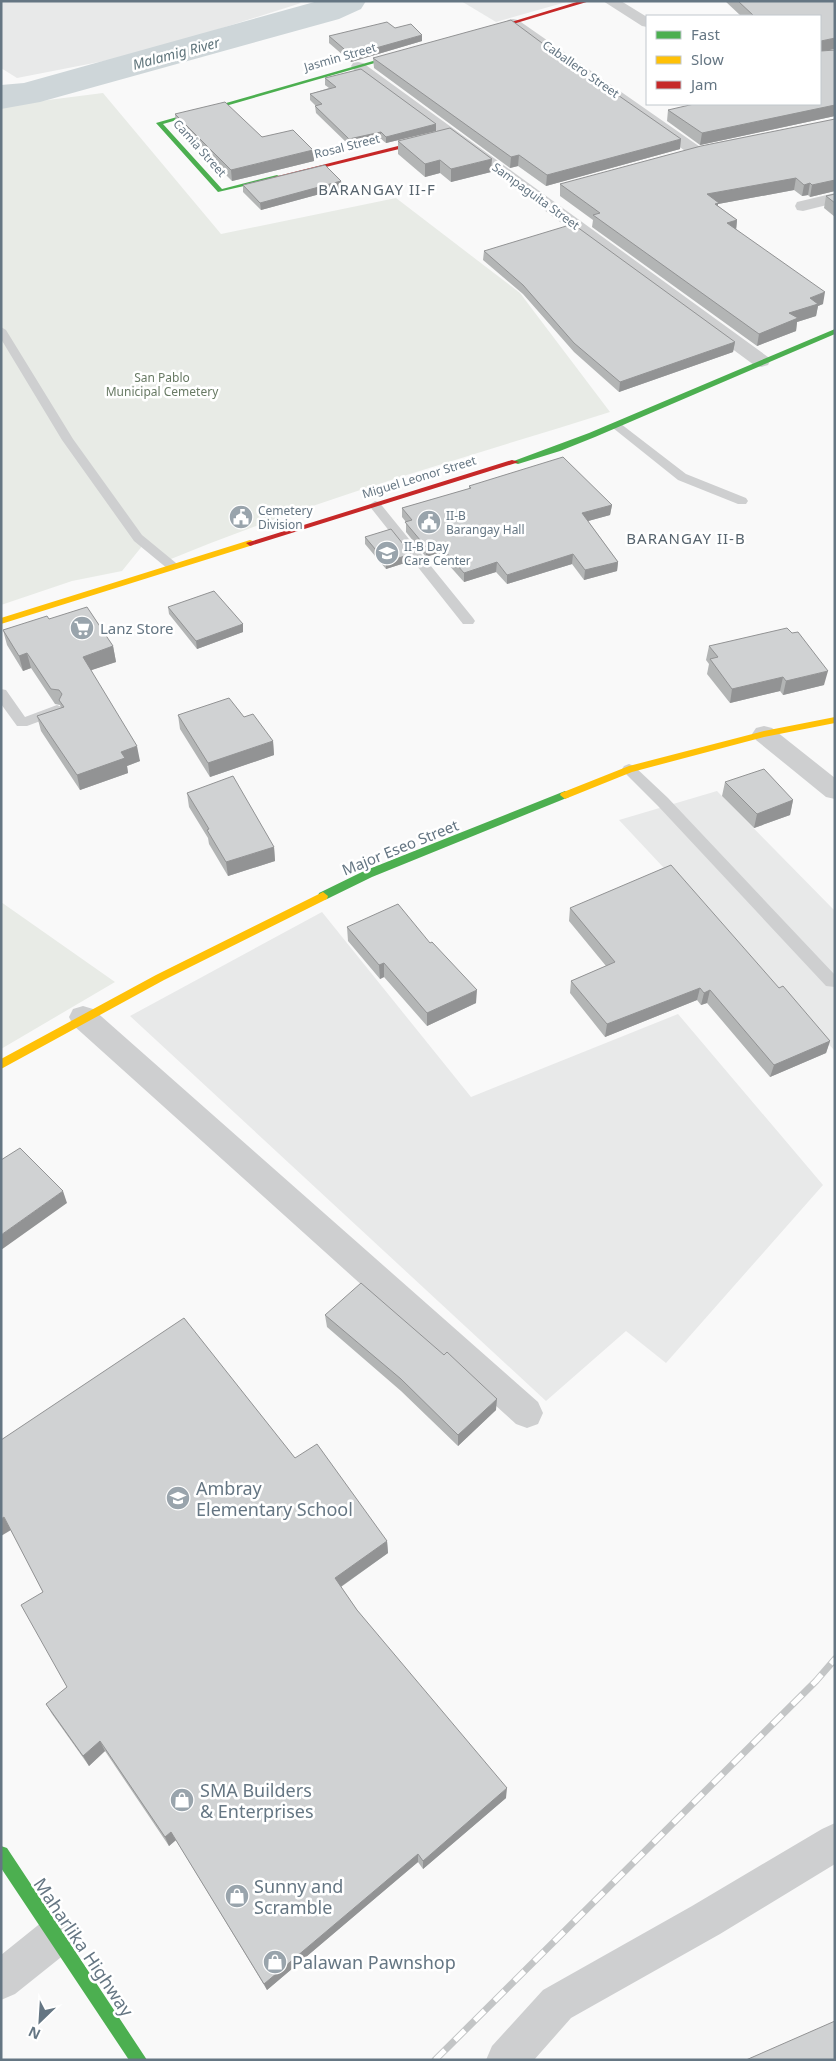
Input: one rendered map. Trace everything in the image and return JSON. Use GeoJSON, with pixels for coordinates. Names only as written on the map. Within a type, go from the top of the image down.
{"type":"FeatureCollection","features":[{"type":"Feature","properties":{"kind":"street"},"geometry":{"type":"LineString","coordinates":[[468,35],[587,1]]}},
{"type":"Feature","properties":{"kind":"street"},"geometry":{"type":"LineString","coordinates":[[610,1],[646,22]]}},
{"type":"Feature","properties":{"kind":"street","name":"Caballero Street"},"geometry":{"type":"LineString","coordinates":[[513,22],[697,152]]}},
{"type":"Feature","properties":{"kind":"street","name":"Jasmin Street"},"geometry":{"type":"LineString","coordinates":[[159,124],[422,48]]}},
{"type":"Feature","properties":{"kind":"street","name":"Sampaguita Street"},"geometry":{"type":"LineString","coordinates":[[358,66],[762,361]]}},
{"type":"Feature","properties":{"kind":"street","name":"Camia Street"},"geometry":{"type":"LineString","coordinates":[[159,124],[220,191]]}},
{"type":"Feature","properties":{"kind":"street","name":"Rosal Street"},"geometry":{"type":"LineString","coordinates":[[220,191],[453,134]]}},
{"type":"Feature","properties":{"kind":"street"},"geometry":{"type":"LineString","coordinates":[[678,157],[715,148]]}},
{"type":"Feature","properties":{"kind":"street"},"geometry":{"type":"LineString","coordinates":[[535,196],[554,191]]}},
{"type":"Feature","properties":{"kind":"street"},"geometry":{"type":"LineString","coordinates":[[802,206],[835,198]]}},
{"type":"Feature","properties":{"kind":"street","name":"Miguel Leonor Street"},"geometry":{"type":"LineString","coordinates":[[1,621],[172,566],[557,449],[617,426],[762,361],[835,331]]}},
{"type":"Feature","properties":{"kind":"street","name":"Major Eseo Street"},"geometry":{"type":"LineString","coordinates":[[1,1065],[83,1017],[198,956],[368,874],[628,769],[764,734],[835,720]]}},
{"type":"Feature","properties":{"kind":"street"},"geometry":{"type":"LineString","coordinates":[[764,734],[835,791]]}},
{"type":"Feature","properties":{"kind":"street"},"geometry":{"type":"LineString","coordinates":[[83,1017],[527,1413]]}},
{"type":"Feature","properties":{"kind":"street"},"geometry":{"type":"LineString","coordinates":[[506,2060],[557,2004],[706,1920],[835,1842]]}},
{"type":"Feature","properties":{"kind":"street","name":"Maharlika Highway"},"geometry":{"type":"LineString","coordinates":[[1,1854],[139,2060]]}},
{"type":"Feature","properties":{"kind":"street"},"geometry":{"type":"LineString","coordinates":[[1,1980],[56,1936]]}},
{"type":"Feature","properties":{"kind":"lane"},"geometry":{"type":"LineString","coordinates":[[1,330],[68,440],[138,538],[172,566]]}},
{"type":"Feature","properties":{"kind":"lane"},"geometry":{"type":"LineString","coordinates":[[617,426],[682,476],[742,501]]}},
{"type":"Feature","properties":{"kind":"lane"},"geometry":{"type":"LineString","coordinates":[[376,505],[468,621]]}},
{"type":"Feature","properties":{"kind":"lane"},"geometry":{"type":"LineString","coordinates":[[1,692],[22,723],[57,710]]}},
{"type":"Feature","properties":{"kind":"lane"},"geometry":{"type":"LineString","coordinates":[[628,769],[663,802],[832,982]]}},
{"type":"Feature","properties":{"kind":"shaded area"},"geometry":{"type":"Polygon","coordinates":[[[1,1],[297,1],[301,3],[140,54],[17,78],[1,68],[1,1]]]}},
{"type":"Feature","properties":{"kind":"shaded area"},"geometry":{"type":"Polygon","coordinates":[[[461,1],[570,1],[496,22],[461,1]]]}},
{"type":"Feature","properties":{"kind":"shaded area"},"geometry":{"type":"Polygon","coordinates":[[[717,791],[835,911],[835,1051],[619,820],[717,791]]]}},
{"type":"Feature","properties":{"kind":"shaded area"},"geometry":{"type":"Polygon","coordinates":[[[322,912],[471,1097],[678,1014],[823,1185],[666,1363],[626,1331],[546,1401],[130,1016],[322,912]]]}},
{"type":"Feature","properties":{"kind":"green space","name":"San Pablo Municipal Cemetery"},"geometry":{"type":"Polygon","coordinates":[[[103,93],[221,234],[396,198],[520,293],[610,412],[330,500],[220,539],[166,561],[143,545],[122,571],[72,581],[1,605],[1,106],[103,93]]]}},
{"type":"Feature","properties":{"kind":"green space"},"geometry":{"type":"Polygon","coordinates":[[[1,902],[115,982],[1,1049],[1,902]]]}},
{"type":"Feature","properties":{"kind":"building"},"geometry":{"type":"Polygon","coordinates":[[[738,1],[835,1],[835,38],[821,41],[821,15],[753,15],[738,1]]]}},
{"type":"Feature","properties":{"kind":"building"},"geometry":{"type":"Polygon","coordinates":[[[511,20],[608,92],[612,91],[681,139],[547,175],[519,155],[511,157],[373,58],[511,20]]]}},
{"type":"Feature","properties":{"kind":"building"},"geometry":{"type":"Polygon","coordinates":[[[387,22],[395,28],[411,24],[422,35],[351,55],[329,36],[387,22]]]}},
{"type":"Feature","properties":{"kind":"building"},"geometry":{"type":"Polygon","coordinates":[[[835,50],[835,105],[702,133],[668,110],[690,105],[821,105],[821,51],[835,50]]]}},
{"type":"Feature","properties":{"kind":"building"},"geometry":{"type":"Polygon","coordinates":[[[361,69],[436,124],[386,137],[381,132],[349,139],[315,106],[322,104],[310,94],[336,87],[325,78],[361,69]]]}},
{"type":"Feature","properties":{"kind":"building"},"geometry":{"type":"Polygon","coordinates":[[[225,102],[262,137],[293,130],[313,150],[231,170],[175,114],[225,102]]]}},
{"type":"Feature","properties":{"kind":"building"},"geometry":{"type":"Polygon","coordinates":[[[835,119],[835,180],[804,185],[796,178],[707,194],[719,203],[715,204],[737,220],[727,223],[825,292],[810,298],[818,304],[789,313],[798,318],[759,334],[593,215],[600,213],[560,184],[701,146],[835,119]]]}},
{"type":"Feature","properties":{"kind":"building"},"geometry":{"type":"Polygon","coordinates":[[[450,128],[492,159],[451,169],[440,160],[425,164],[398,141],[450,128]]]}},
{"type":"Feature","properties":{"kind":"building"},"geometry":{"type":"Polygon","coordinates":[[[325,165],[341,181],[260,203],[243,185],[325,165]]]}},
{"type":"Feature","properties":{"kind":"building"},"geometry":{"type":"Polygon","coordinates":[[[835,194],[835,203],[826,196],[835,194]]]}},
{"type":"Feature","properties":{"kind":"building"},"geometry":{"type":"Polygon","coordinates":[[[573,224],[735,342],[620,382],[574,343],[523,285],[484,251],[573,224]]]}},
{"type":"Feature","properties":{"kind":"building"},"geometry":{"type":"Polygon","coordinates":[[[563,457],[612,505],[582,513],[618,562],[585,570],[573,554],[507,575],[497,562],[464,573],[438,543],[426,547],[405,522],[412,520],[402,508],[471,488],[469,486],[563,457]]]}},
{"type":"Feature","properties":{"kind":"building"},"geometry":{"type":"Polygon","coordinates":[[[391,529],[411,554],[386,562],[365,537],[391,529]]]}},
{"type":"Feature","properties":{"kind":"building"},"geometry":{"type":"Polygon","coordinates":[[[214,591],[243,624],[196,641],[168,607],[214,591]]]}},
{"type":"Feature","properties":{"kind":"building"},"geometry":{"type":"Polygon","coordinates":[[[87,607],[113,646],[83,657],[137,746],[121,752],[125,758],[77,775],[37,716],[64,707],[59,700],[62,694],[59,690],[51,689],[27,653],[19,656],[3,630],[47,616],[49,619],[87,607]]]}},
{"type":"Feature","properties":{"kind":"building"},"geometry":{"type":"Polygon","coordinates":[[[787,628],[792,633],[798,632],[828,671],[786,681],[783,677],[732,689],[710,659],[718,657],[709,646],[787,628]]]}},
{"type":"Feature","properties":{"kind":"building"},"geometry":{"type":"Polygon","coordinates":[[[229,698],[244,717],[253,714],[273,741],[208,763],[178,715],[229,698]]]}},
{"type":"Feature","properties":{"kind":"building"},"geometry":{"type":"Polygon","coordinates":[[[764,769],[793,800],[757,814],[725,782],[764,769]]]}},
{"type":"Feature","properties":{"kind":"building"},"geometry":{"type":"Polygon","coordinates":[[[233,776],[274,847],[226,862],[187,793],[233,776]]]}},
{"type":"Feature","properties":{"kind":"building"},"geometry":{"type":"Polygon","coordinates":[[[671,865],[779,988],[783,986],[830,1041],[774,1065],[710,990],[704,993],[700,988],[607,1024],[571,981],[615,962],[570,908],[671,865]]]}},
{"type":"Feature","properties":{"kind":"building"},"geometry":{"type":"Polygon","coordinates":[[[398,904],[430,943],[432,942],[477,990],[427,1013],[384,963],[379,965],[347,927],[398,904]]]}},
{"type":"Feature","properties":{"kind":"building"},"geometry":{"type":"Polygon","coordinates":[[[20,1148],[63,1191],[1,1235],[1,1160],[20,1148]]]}},
{"type":"Feature","properties":{"kind":"building"},"geometry":{"type":"Polygon","coordinates":[[[361,1283],[444,1355],[447,1352],[497,1399],[458,1435],[401,1379],[325,1315],[361,1283]]]}},
{"type":"Feature","properties":{"kind":"building"},"geometry":{"type":"Polygon","coordinates":[[[184,1318],[295,1458],[317,1444],[387,1541],[335,1578],[357,1610],[507,1788],[423,1861],[418,1854],[264,1984],[171,1832],[165,1837],[100,1741],[83,1756],[46,1704],[67,1687],[21,1605],[43,1592],[4,1517],[1,1519],[1,1440],[184,1318]]]}},
{"type":"Feature","properties":{"kind":"building"},"geometry":{"type":"Polygon","coordinates":[[[835,2021],[835,2060],[746,2060],[835,2021]]]}},
{"type":"Feature","properties":{"kind":"waterway","name":"Malamig River"},"geometry":{"type":"LineString","coordinates":[[1,97],[26,94],[326,11],[348,1]]}},
{"type":"Feature","properties":{"kind":"railway"},"geometry":{"type":"LineString","coordinates":[[435,2060],[816,1681],[835,1659]]}},
{"type":"Feature","properties":{"kind":"traffic: fast"},"geometry":{"type":"LineString","coordinates":[[277,177],[220,191],[159,123],[410,52]]}},
{"type":"Feature","properties":{"kind":"traffic: fast"},"geometry":{"type":"LineString","coordinates":[[515,462],[557,449],[592,435],[835,331]]}},
{"type":"Feature","properties":{"kind":"traffic: fast"},"geometry":{"type":"LineString","coordinates":[[323,896],[368,874],[565,795]]}},
{"type":"Feature","properties":{"kind":"traffic: fast"},"geometry":{"type":"LineString","coordinates":[[1,1854],[139,2060]]}},
{"type":"Feature","properties":{"kind":"traffic: slow"},"geometry":{"type":"LineString","coordinates":[[1,621],[250,543]]}},
{"type":"Feature","properties":{"kind":"traffic: slow"},"geometry":{"type":"LineString","coordinates":[[565,795],[629,769],[764,734],[835,720]]}},
{"type":"Feature","properties":{"kind":"traffic: slow"},"geometry":{"type":"LineString","coordinates":[[1,1065],[80,1020],[160,978],[323,896]]}},
{"type":"Feature","properties":{"kind":"traffic: jam"},"geometry":{"type":"LineString","coordinates":[[478,33],[587,1]]}},
{"type":"Feature","properties":{"kind":"traffic: jam"},"geometry":{"type":"LineString","coordinates":[[277,177],[434,139]]}},
{"type":"Feature","properties":{"kind":"traffic: jam"},"geometry":{"type":"LineString","coordinates":[[250,543],[515,462]]}},
{"type":"Feature","properties":{"kind":"place","name":"Cemetery Division"},"geometry":{"type":"Point","coordinates":[241,517]}},
{"type":"Feature","properties":{"kind":"place","name":"II-B Barangay Hall"},"geometry":{"type":"Point","coordinates":[429,522]}},
{"type":"Feature","properties":{"kind":"place","name":"II-B Day Care Center"},"geometry":{"type":"Point","coordinates":[387,553]}},
{"type":"Feature","properties":{"kind":"place","name":"Lanz Store"},"geometry":{"type":"Point","coordinates":[82,628]}},
{"type":"Feature","properties":{"kind":"place","name":"Ambray Elementary School"},"geometry":{"type":"Point","coordinates":[178,1498]}},
{"type":"Feature","properties":{"kind":"place","name":"SMA Builders & Enterprises"},"geometry":{"type":"Point","coordinates":[182,1800]}},
{"type":"Feature","properties":{"kind":"place","name":"Sunny and Scramble"},"geometry":{"type":"Point","coordinates":[237,1896]}},
{"type":"Feature","properties":{"kind":"place","name":"Palawan Pawnshop"},"geometry":{"type":"Point","coordinates":[275,1962]}},
{"type":"Feature","properties":{"kind":"district","name":"BARANGAY II-F"},"geometry":{"type":"Point","coordinates":[377,189]}},
{"type":"Feature","properties":{"kind":"district","name":"BARANGAY II-B"},"geometry":{"type":"Point","coordinates":[686,538]}}]}
